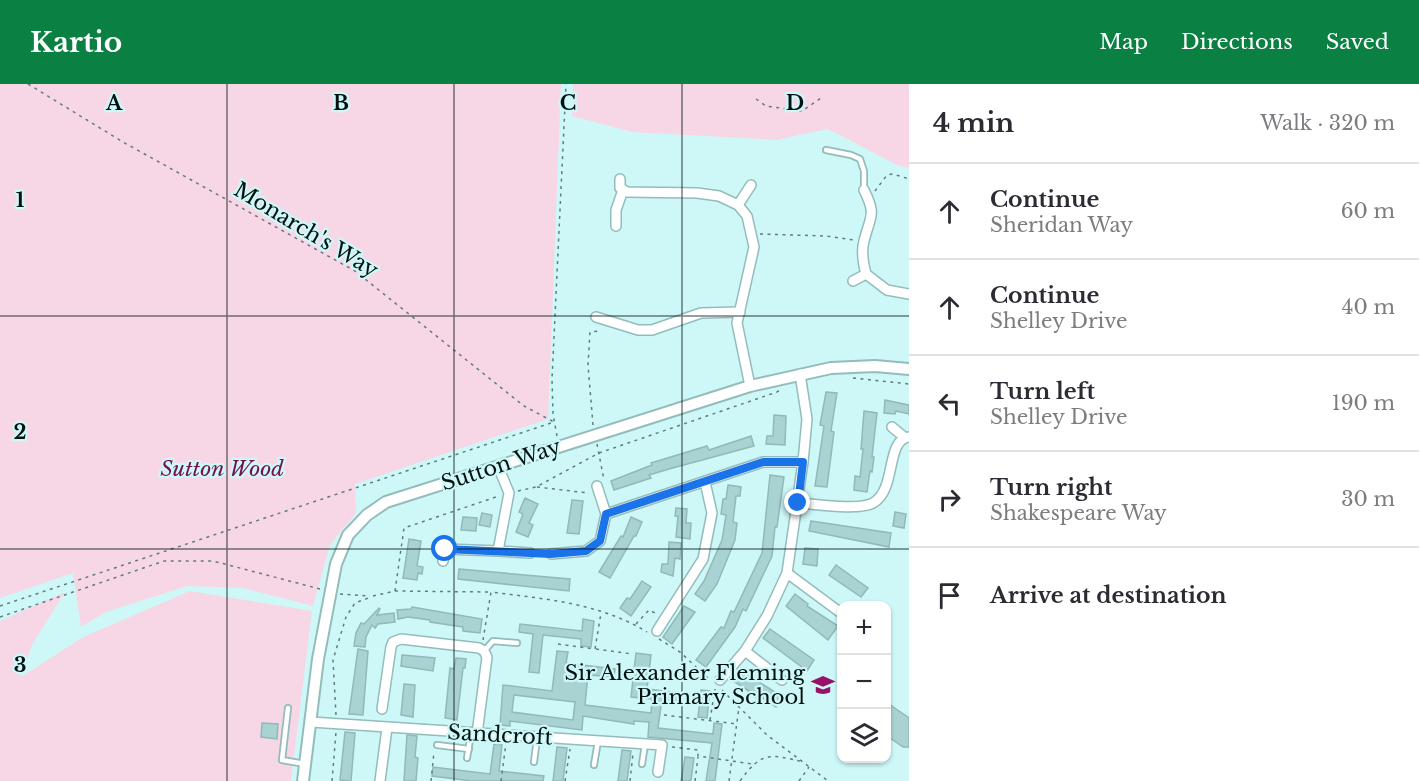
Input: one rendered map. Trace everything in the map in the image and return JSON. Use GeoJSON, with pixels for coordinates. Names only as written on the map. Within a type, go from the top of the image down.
{"type":"FeatureCollection","features":[{"type":"Feature","properties":{"kind":"street"},"geometry":{"type":"LineString","coordinates":[[620,179],[620,188],[627,192],[697,193],[719,196],[738,205],[747,216],[754,247],[737,323],[750,386]]}},
{"type":"Feature","properties":{"kind":"street"},"geometry":{"type":"LineString","coordinates":[[738,205],[751,185]]}},
{"type":"Feature","properties":{"kind":"street"},"geometry":{"type":"LineString","coordinates":[[616,226],[616,210],[623,190]]}},
{"type":"Feature","properties":{"kind":"street"},"geometry":{"type":"LineString","coordinates":[[866,194],[871,204],[872,219],[864,241],[862,259],[866,274],[887,290],[909,294]]}},
{"type":"Feature","properties":{"kind":"street"},"geometry":{"type":"LineString","coordinates":[[854,281],[866,274]]}},
{"type":"Feature","properties":{"kind":"street"},"geometry":{"type":"LineString","coordinates":[[601,331],[601,319],[638,330],[652,330],[701,313],[740,312]]}},
{"type":"Feature","properties":{"kind":"street","name":"Sutton Way"},"geometry":{"type":"LineString","coordinates":[[303,781],[318,659],[336,564],[348,535],[367,516],[386,502],[750,386],[831,368],[875,366],[909,369]]}},
{"type":"Feature","properties":{"kind":"street"},"geometry":{"type":"LineString","coordinates":[[718,682],[746,651],[767,616],[787,573],[798,503],[807,419],[800,375]]}},
{"type":"Feature","properties":{"kind":"street"},"geometry":{"type":"LineString","coordinates":[[798,503],[846,507],[873,504],[886,490],[896,446],[906,437],[892,427]]}},
{"type":"Feature","properties":{"kind":"street"},"geometry":{"type":"LineString","coordinates":[[606,514],[763,462],[803,462]]}},
{"type":"Feature","properties":{"kind":"street"},"geometry":{"type":"LineString","coordinates":[[498,466],[509,493],[498,551]]}},
{"type":"Feature","properties":{"kind":"street"},"geometry":{"type":"LineString","coordinates":[[656,634],[703,560],[712,513],[705,482]]}},
{"type":"Feature","properties":{"kind":"street"},"geometry":{"type":"LineString","coordinates":[[551,554],[586,551],[600,541],[606,514],[597,486]]}},
{"type":"Feature","properties":{"kind":"street"},"geometry":{"type":"LineString","coordinates":[[443,561],[445,549],[530,553]]}},
{"type":"Feature","properties":{"kind":"street"},"geometry":{"type":"LineString","coordinates":[[787,573],[837,610]]}},
{"type":"Feature","properties":{"kind":"street"},"geometry":{"type":"LineString","coordinates":[[655,613],[664,619]]}},
{"type":"Feature","properties":{"kind":"street"},"geometry":{"type":"LineString","coordinates":[[382,709],[391,647],[396,640],[483,650],[487,657],[474,733]]}},
{"type":"Feature","properties":{"kind":"street"},"geometry":{"type":"LineString","coordinates":[[746,651],[782,680]]}},
{"type":"Feature","properties":{"kind":"street","name":"Sandcroft"},"geometry":{"type":"LineString","coordinates":[[311,722],[640,744]]}},
{"type":"Feature","properties":{"kind":"street"},"geometry":{"type":"LineString","coordinates":[[381,781],[387,728]]}},
{"type":"Feature","properties":{"kind":"street"},"geometry":{"type":"LineString","coordinates":[[640,744],[662,745],[658,772]]}},
{"type":"Feature","properties":{"kind":"lane"},"geometry":{"type":"LineString","coordinates":[[826,150],[860,159],[864,171],[866,194]]}},
{"type":"Feature","properties":{"kind":"lane"},"geometry":{"type":"LineString","coordinates":[[483,650],[493,641],[517,643]]}},
{"type":"Feature","properties":{"kind":"lane"},"geometry":{"type":"LineString","coordinates":[[288,708],[282,760],[305,764]]}},
{"type":"Feature","properties":{"kind":"lane"},"geometry":{"type":"LineString","coordinates":[[467,759],[474,733]]}},
{"type":"Feature","properties":{"kind":"lane"},"geometry":{"type":"LineString","coordinates":[[534,762],[537,737]]}},
{"type":"Feature","properties":{"kind":"lane"},"geometry":{"type":"LineString","coordinates":[[594,765],[598,741]]}},
{"type":"Feature","properties":{"kind":"lane"},"geometry":{"type":"LineString","coordinates":[[640,744],[642,764]]}},
{"type":"Feature","properties":{"kind":"lane"},"geometry":{"type":"LineString","coordinates":[[437,745],[468,749]]}},
{"type":"Feature","properties":{"kind":"path","name":"Monarch's Way"},"geometry":{"type":"LineString","coordinates":[[28,84],[123,142],[355,271],[524,406],[554,422]]}},
{"type":"Feature","properties":{"kind":"path"},"geometry":{"type":"LineString","coordinates":[[560,446],[554,422],[552,379],[566,84]]}},
{"type":"Feature","properties":{"kind":"path"},"geometry":{"type":"LineString","coordinates":[[756,99],[766,106],[802,111],[821,98]]}},
{"type":"Feature","properties":{"kind":"path"},"geometry":{"type":"LineString","coordinates":[[866,194],[878,188],[887,175],[893,174],[909,179]]}},
{"type":"Feature","properties":{"kind":"path"},"geometry":{"type":"LineString","coordinates":[[751,234],[826,236],[864,241]]}},
{"type":"Feature","properties":{"kind":"path"},"geometry":{"type":"LineString","coordinates":[[594,435],[588,365],[590,332],[601,331]]}},
{"type":"Feature","properties":{"kind":"path"},"geometry":{"type":"LineString","coordinates":[[846,377],[909,384]]}},
{"type":"Feature","properties":{"kind":"path"},"geometry":{"type":"LineString","coordinates":[[395,591],[404,528],[509,493],[536,487],[599,453],[777,392],[785,386]]}},
{"type":"Feature","properties":{"kind":"path"},"geometry":{"type":"LineString","coordinates":[[0,606],[554,422]]}},
{"type":"Feature","properties":{"kind":"path"},"geometry":{"type":"LineString","coordinates":[[536,487],[593,494],[597,486],[605,480],[599,453]]}},
{"type":"Feature","properties":{"kind":"path"},"geometry":{"type":"LineString","coordinates":[[0,616],[164,561],[213,561],[323,590]]}},
{"type":"Feature","properties":{"kind":"path"},"geometry":{"type":"LineString","coordinates":[[332,781],[337,724],[333,660],[346,617],[355,603],[395,591],[491,592],[580,604],[646,631]]}},
{"type":"Feature","properties":{"kind":"path"},"geometry":{"type":"LineString","coordinates":[[483,650],[491,592]]}},
{"type":"Feature","properties":{"kind":"path"},"geometry":{"type":"LineString","coordinates":[[338,594],[371,597]]}},
{"type":"Feature","properties":{"kind":"path"},"geometry":{"type":"LineString","coordinates":[[636,625],[649,610],[655,613]]}},
{"type":"Feature","properties":{"kind":"path"},"geometry":{"type":"LineString","coordinates":[[595,649],[601,612]]}},
{"type":"Feature","properties":{"kind":"path"},"geometry":{"type":"LineString","coordinates":[[656,634],[718,682],[767,735],[828,781]]}},
{"type":"Feature","properties":{"kind":"path"},"geometry":{"type":"LineString","coordinates":[[558,644],[632,654]]}},
{"type":"Feature","properties":{"kind":"path"},"geometry":{"type":"LineString","coordinates":[[710,721],[718,682]]}},
{"type":"Feature","properties":{"kind":"path"},"geometry":{"type":"LineString","coordinates":[[729,781],[739,706]]}},
{"type":"Feature","properties":{"kind":"path"},"geometry":{"type":"LineString","coordinates":[[664,715],[737,724]]}},
{"type":"Feature","properties":{"kind":"path"},"geometry":{"type":"LineString","coordinates":[[430,781],[437,731]]}},
{"type":"Feature","properties":{"kind":"path"},"geometry":{"type":"LineString","coordinates":[[501,781],[507,735]]}},
{"type":"Feature","properties":{"kind":"path"},"geometry":{"type":"LineString","coordinates":[[565,781],[571,739]]}},
{"type":"Feature","properties":{"kind":"path"},"geometry":{"type":"LineString","coordinates":[[630,781],[640,744]]}},
{"type":"Feature","properties":{"kind":"path"},"geometry":{"type":"LineString","coordinates":[[668,746],[698,750],[695,781]]}},
{"type":"Feature","properties":{"kind":"path"},"geometry":{"type":"LineString","coordinates":[[698,756],[752,764]]}},
{"type":"Feature","properties":{"kind":"path"},"geometry":{"type":"LineString","coordinates":[[740,781],[752,764],[761,759],[776,756],[804,762]]}},
{"type":"Feature","properties":{"kind":"path"},"geometry":{"type":"LineString","coordinates":[[799,781],[810,767]]}},
{"type":"Feature","properties":{"kind":"green space","name":"Sutton Wood"},"geometry":{"type":"Polygon","coordinates":[[[0,84],[561,84],[548,419],[355,484],[356,513],[330,545],[313,606],[242,588],[187,586],[106,612],[81,627],[73,573],[0,598],[0,84]]]}},
{"type":"Feature","properties":{"kind":"green space"},"geometry":{"type":"Polygon","coordinates":[[[573,84],[909,84],[909,168],[897,165],[828,129],[776,140],[632,132],[572,116],[573,84]]]}},
{"type":"Feature","properties":{"kind":"green space"},"geometry":{"type":"Polygon","coordinates":[[[190,591],[312,611],[291,781],[0,781],[0,621],[65,592],[32,645],[21,677],[83,637],[190,591]]]}},
{"type":"Feature","properties":{"kind":"building"},"geometry":{"type":"Polygon","coordinates":[[[826,392],[837,393],[831,431],[834,432],[827,487],[815,486],[824,426],[820,425],[826,392]]]}},
{"type":"Feature","properties":{"kind":"building"},"geometry":{"type":"Polygon","coordinates":[[[885,400],[909,405],[909,414],[896,411],[895,414],[884,413],[885,400]]]}},
{"type":"Feature","properties":{"kind":"building"},"geometry":{"type":"Polygon","coordinates":[[[864,411],[877,413],[872,457],[874,457],[867,492],[854,490],[855,476],[860,477],[864,411]]]}},
{"type":"Feature","properties":{"kind":"building"},"geometry":{"type":"Polygon","coordinates":[[[774,415],[786,416],[785,445],[766,444],[767,436],[773,436],[774,415]]]}},
{"type":"Feature","properties":{"kind":"building"},"geometry":{"type":"Polygon","coordinates":[[[751,436],[754,446],[649,475],[651,478],[614,490],[611,481],[652,465],[651,463],[707,446],[709,450],[751,436]]]}},
{"type":"Feature","properties":{"kind":"building"},"geometry":{"type":"Polygon","coordinates":[[[770,475],[784,477],[772,556],[746,611],[743,609],[735,627],[706,667],[696,660],[721,627],[724,628],[731,611],[734,612],[762,553],[770,475]]]}},
{"type":"Feature","properties":{"kind":"building"},"geometry":{"type":"Polygon","coordinates":[[[728,485],[741,487],[740,496],[736,496],[733,522],[737,523],[735,540],[717,584],[705,601],[695,594],[704,581],[722,540],[726,515],[721,514],[728,485]]]}},
{"type":"Feature","properties":{"kind":"building"},"geometry":{"type":"Polygon","coordinates":[[[525,498],[538,504],[529,523],[533,525],[528,537],[516,532],[523,514],[519,512],[525,498]]]}},
{"type":"Feature","properties":{"kind":"building"},"geometry":{"type":"Polygon","coordinates":[[[572,500],[583,501],[579,534],[567,533],[572,500]]]}},
{"type":"Feature","properties":{"kind":"building"},"geometry":{"type":"Polygon","coordinates":[[[676,508],[687,509],[686,523],[691,523],[690,539],[676,537],[678,516],[675,516],[676,508]]]}},
{"type":"Feature","properties":{"kind":"building"},"geometry":{"type":"Polygon","coordinates":[[[895,512],[906,514],[904,528],[893,526],[895,512]]]}},
{"type":"Feature","properties":{"kind":"building"},"geometry":{"type":"Polygon","coordinates":[[[482,513],[492,515],[490,527],[479,525],[482,513]]]}},
{"type":"Feature","properties":{"kind":"building"},"geometry":{"type":"Polygon","coordinates":[[[463,517],[477,518],[476,531],[461,530],[463,517]]]}},
{"type":"Feature","properties":{"kind":"building"},"geometry":{"type":"Polygon","coordinates":[[[631,517],[642,522],[610,578],[599,572],[621,536],[623,537],[631,517]]]}},
{"type":"Feature","properties":{"kind":"building"},"geometry":{"type":"Polygon","coordinates":[[[811,521],[891,533],[889,547],[809,531],[811,521]]]}},
{"type":"Feature","properties":{"kind":"building"},"geometry":{"type":"Polygon","coordinates":[[[409,539],[421,541],[417,566],[423,567],[422,574],[418,573],[417,580],[403,578],[409,539]]]}},
{"type":"Feature","properties":{"kind":"building"},"geometry":{"type":"Polygon","coordinates":[[[669,542],[681,543],[680,559],[675,558],[673,576],[661,572],[662,564],[668,564],[669,542]]]}},
{"type":"Feature","properties":{"kind":"building"},"geometry":{"type":"Polygon","coordinates":[[[805,548],[818,549],[817,566],[803,564],[805,548]]]}},
{"type":"Feature","properties":{"kind":"building"},"geometry":{"type":"Polygon","coordinates":[[[836,565],[868,588],[861,597],[829,575],[836,565]]]}},
{"type":"Feature","properties":{"kind":"building"},"geometry":{"type":"Polygon","coordinates":[[[459,569],[570,579],[569,591],[458,579],[459,569]]]}},
{"type":"Feature","properties":{"kind":"building"},"geometry":{"type":"Polygon","coordinates":[[[642,581],[651,587],[631,616],[620,608],[627,598],[630,599],[642,581]]]}},
{"type":"Feature","properties":{"kind":"building"},"geometry":{"type":"Polygon","coordinates":[[[795,594],[808,604],[807,606],[837,627],[828,640],[786,606],[795,594]]]}},
{"type":"Feature","properties":{"kind":"building"},"geometry":{"type":"Polygon","coordinates":[[[684,606],[695,612],[672,644],[663,637],[684,606]]]}},
{"type":"Feature","properties":{"kind":"building"},"geometry":{"type":"Polygon","coordinates":[[[412,607],[482,619],[480,633],[463,631],[463,627],[430,622],[430,620],[408,617],[398,619],[397,610],[412,607]]]}},
{"type":"Feature","properties":{"kind":"building"},"geometry":{"type":"Polygon","coordinates":[[[379,608],[377,615],[394,613],[395,622],[378,624],[375,628],[372,625],[366,637],[365,647],[354,646],[356,633],[361,623],[364,624],[379,608]]]}},
{"type":"Feature","properties":{"kind":"building"},"geometry":{"type":"Polygon","coordinates":[[[583,619],[594,621],[591,647],[581,646],[581,639],[543,635],[539,673],[529,672],[533,634],[519,632],[520,624],[582,631],[583,619]]]}},
{"type":"Feature","properties":{"kind":"building"},"geometry":{"type":"Polygon","coordinates":[[[770,629],[814,660],[807,671],[763,638],[770,629]]]}},
{"type":"Feature","properties":{"kind":"building"},"geometry":{"type":"Polygon","coordinates":[[[358,649],[368,651],[363,715],[349,714],[358,649]]]}},
{"type":"Feature","properties":{"kind":"building"},"geometry":{"type":"Polygon","coordinates":[[[557,651],[568,652],[566,663],[615,669],[614,677],[588,675],[585,705],[651,713],[652,699],[631,697],[636,653],[651,655],[647,689],[680,693],[679,701],[662,699],[658,728],[713,734],[714,723],[722,724],[715,781],[706,781],[712,743],[648,737],[649,722],[634,721],[634,724],[583,716],[582,730],[510,721],[510,726],[500,725],[503,685],[552,691],[557,651]],[[514,695],[512,712],[573,720],[575,702],[514,695]]]}},
{"type":"Feature","properties":{"kind":"building"},"geometry":{"type":"Polygon","coordinates":[[[402,655],[435,658],[433,671],[401,666],[402,655]]]}},
{"type":"Feature","properties":{"kind":"building"},"geometry":{"type":"Polygon","coordinates":[[[456,658],[466,659],[457,720],[445,718],[450,668],[454,669],[456,658]]]}},
{"type":"Feature","properties":{"kind":"building"},"geometry":{"type":"Polygon","coordinates":[[[738,669],[783,697],[776,707],[761,697],[760,700],[730,679],[738,669]]]}},
{"type":"Feature","properties":{"kind":"building"},"geometry":{"type":"Polygon","coordinates":[[[404,684],[415,685],[413,717],[401,715],[404,684]]]}},
{"type":"Feature","properties":{"kind":"building"},"geometry":{"type":"Polygon","coordinates":[[[701,690],[710,691],[707,718],[698,717],[701,690]]]}},
{"type":"Feature","properties":{"kind":"building"},"geometry":{"type":"Polygon","coordinates":[[[891,705],[909,718],[909,747],[903,747],[891,739],[891,705]]]}},
{"type":"Feature","properties":{"kind":"building"},"geometry":{"type":"Polygon","coordinates":[[[262,723],[278,724],[277,739],[261,737],[262,723]]]}},
{"type":"Feature","properties":{"kind":"building"},"geometry":{"type":"Polygon","coordinates":[[[345,732],[355,733],[351,781],[340,780],[345,732]]]}},
{"type":"Feature","properties":{"kind":"building"},"geometry":{"type":"Polygon","coordinates":[[[407,735],[417,736],[416,781],[404,781],[407,735]]]}},
{"type":"Feature","properties":{"kind":"building"},"geometry":{"type":"Polygon","coordinates":[[[494,744],[502,745],[499,771],[544,776],[543,781],[472,781],[432,776],[433,767],[490,774],[494,744]]]}},
{"type":"Feature","properties":{"kind":"building"},"geometry":{"type":"Polygon","coordinates":[[[557,747],[567,748],[563,781],[553,781],[557,747]]]}},
{"type":"Feature","properties":{"kind":"building"},"geometry":{"type":"Polygon","coordinates":[[[622,750],[631,751],[627,781],[618,781],[622,750]]]}},
{"type":"Feature","properties":{"kind":"building"},"geometry":{"type":"Polygon","coordinates":[[[685,757],[694,758],[691,780],[681,781],[685,757]]]}},
{"type":"Feature","properties":{"kind":"place","name":"Sir Alexander Fleming Primary School"},"geometry":{"type":"Point","coordinates":[823,685]}},
{"type":"Feature","properties":{"kind":"route"},"geometry":{"type":"LineString","coordinates":[[445,549],[551,554],[586,551],[600,541],[606,514],[763,462],[803,462],[798,503]]}}]}
